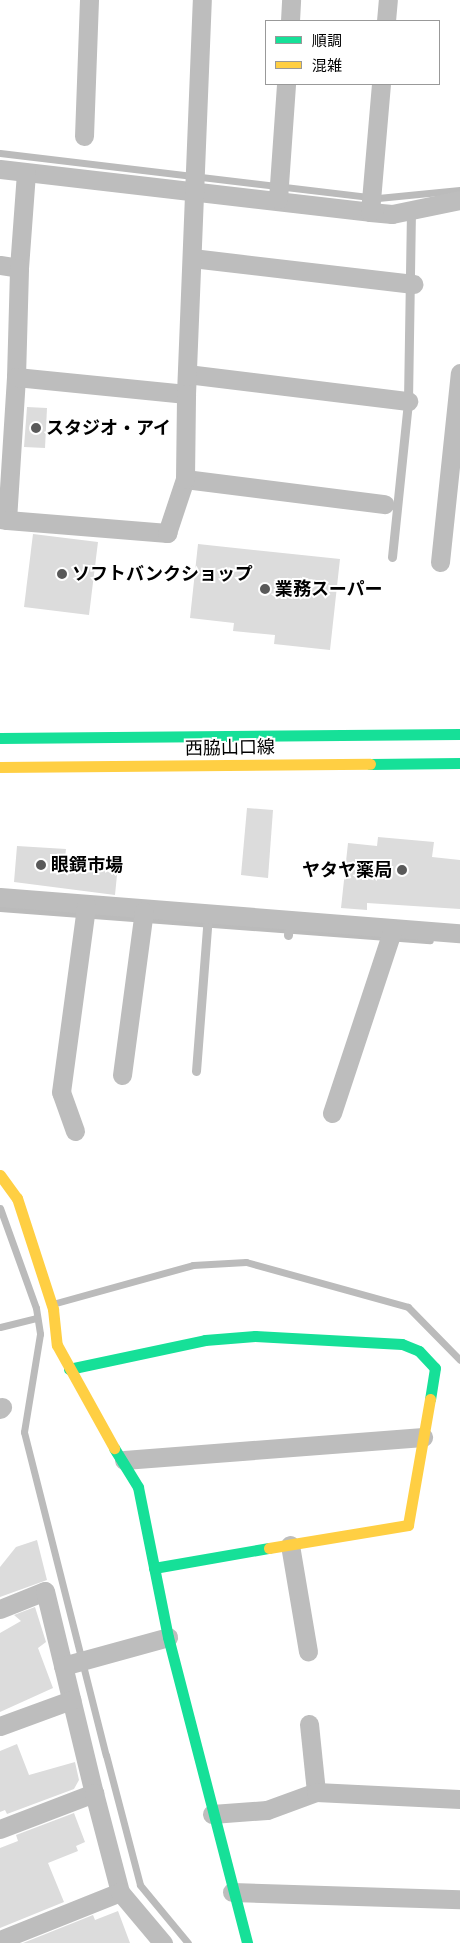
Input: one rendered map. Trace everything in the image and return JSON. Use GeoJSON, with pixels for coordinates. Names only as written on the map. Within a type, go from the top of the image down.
{"type":"FeatureCollection","features":[{"type":"Feature","properties":{"kind":"street"},"geometry":{"type":"LineString","coordinates":[[84,136],[89,0]]}},
{"type":"Feature","properties":{"kind":"street"},"geometry":{"type":"LineString","coordinates":[[26,173],[11,384],[4,520],[167,533],[185,479],[193,189],[202,0]]}},
{"type":"Feature","properties":{"kind":"street"},"geometry":{"type":"LineString","coordinates":[[290,20],[291,0]]}},
{"type":"Feature","properties":{"kind":"street"},"geometry":{"type":"LineString","coordinates":[[386,20],[388,0]]}},
{"type":"Feature","properties":{"kind":"street"},"geometry":{"type":"LineString","coordinates":[[278,199],[286,85]]}},
{"type":"Feature","properties":{"kind":"street"},"geometry":{"type":"LineString","coordinates":[[370,212],[381,85]]}},
{"type":"Feature","properties":{"kind":"street"},"geometry":{"type":"LineString","coordinates":[[0,170],[193,189],[370,212],[411,210],[460,198]]}},
{"type":"Feature","properties":{"kind":"street"},"geometry":{"type":"LineString","coordinates":[[192,258],[413,284]]}},
{"type":"Feature","properties":{"kind":"street"},"geometry":{"type":"LineString","coordinates":[[0,265],[19,268]]}},
{"type":"Feature","properties":{"kind":"street"},"geometry":{"type":"LineString","coordinates":[[187,374],[408,402]]}},
{"type":"Feature","properties":{"kind":"street"},"geometry":{"type":"LineString","coordinates":[[440,562],[460,374]]}},
{"type":"Feature","properties":{"kind":"street"},"geometry":{"type":"LineString","coordinates":[[11,384],[186,394]]}},
{"type":"Feature","properties":{"kind":"street"},"geometry":{"type":"LineString","coordinates":[[185,479],[384,504]]}},
{"type":"Feature","properties":{"kind":"street","name":"西脇山口線"},"geometry":{"type":"LineString","coordinates":[[0,738],[460,734]]}},
{"type":"Feature","properties":{"kind":"street","name":"西脇山口線"},"geometry":{"type":"LineString","coordinates":[[0,767],[460,763]]}},
{"type":"Feature","properties":{"kind":"street"},"geometry":{"type":"LineString","coordinates":[[0,898],[85,914],[143,919],[208,920],[391,936],[460,933]]}},
{"type":"Feature","properties":{"kind":"street"},"geometry":{"type":"LineString","coordinates":[[75,1131],[61,1092],[85,914]]}},
{"type":"Feature","properties":{"kind":"street"},"geometry":{"type":"LineString","coordinates":[[122,1075],[143,919]]}},
{"type":"Feature","properties":{"kind":"street"},"geometry":{"type":"LineString","coordinates":[[332,1113],[391,936]]}},
{"type":"Feature","properties":{"kind":"street"},"geometry":{"type":"LineString","coordinates":[[0,1175],[17,1198],[50,1297],[57,1345],[138,1487],[168,1637],[232,1892],[247,1943]]}},
{"type":"Feature","properties":{"kind":"street"},"geometry":{"type":"LineString","coordinates":[[69,1369],[205,1340],[255,1336],[402,1344],[419,1351],[434,1368],[408,1525],[154,1568]]}},
{"type":"Feature","properties":{"kind":"street"},"geometry":{"type":"LineString","coordinates":[[124,1460],[423,1437]]}},
{"type":"Feature","properties":{"kind":"street"},"geometry":{"type":"LineString","coordinates":[[290,1545],[308,1651]]}},
{"type":"Feature","properties":{"kind":"street"},"geometry":{"type":"LineString","coordinates":[[0,1609],[45,1591],[62,1666],[120,1892],[163,1943]]}},
{"type":"Feature","properties":{"kind":"street"},"geometry":{"type":"LineString","coordinates":[[62,1666],[168,1637]]}},
{"type":"Feature","properties":{"kind":"street"},"geometry":{"type":"LineString","coordinates":[[0,1726],[71,1700]]}},
{"type":"Feature","properties":{"kind":"street"},"geometry":{"type":"LineString","coordinates":[[309,1724],[316,1792]]}},
{"type":"Feature","properties":{"kind":"street"},"geometry":{"type":"LineString","coordinates":[[212,1814],[267,1810],[316,1792],[460,1799]]}},
{"type":"Feature","properties":{"kind":"street"},"geometry":{"type":"LineString","coordinates":[[0,1830],[94,1793]]}},
{"type":"Feature","properties":{"kind":"street"},"geometry":{"type":"LineString","coordinates":[[0,1940],[120,1892]]}},
{"type":"Feature","properties":{"kind":"street"},"geometry":{"type":"LineString","coordinates":[[232,1892],[460,1899]]}},
{"type":"Feature","properties":{"kind":"lane"},"geometry":{"type":"LineString","coordinates":[[392,557],[408,402],[413,284],[411,210]]}},
{"type":"Feature","properties":{"kind":"lane"},"geometry":{"type":"LineString","coordinates":[[196,1071],[208,920]]}},
{"type":"Feature","properties":{"kind":"building","name":"スタジオ・アイ"},"geometry":{"type":"Polygon","coordinates":[[[27,407],[47,408],[45,448],[24,447],[27,407]]]}},
{"type":"Feature","properties":{"kind":"building"},"geometry":{"type":"Polygon","coordinates":[[[33,534],[98,542],[89,615],[24,607],[33,534]]]}},
{"type":"Feature","properties":{"kind":"building","name":"業務スーパー"},"geometry":{"type":"Polygon","coordinates":[[[198,544],[340,559],[330,650],[274,644],[275,635],[233,631],[234,623],[190,618],[198,544]]]}},
{"type":"Feature","properties":{"kind":"building"},"geometry":{"type":"Polygon","coordinates":[[[247,808],[273,810],[268,878],[241,875],[247,808]]]}},
{"type":"Feature","properties":{"kind":"building"},"geometry":{"type":"Polygon","coordinates":[[[378,837],[434,842],[432,857],[460,860],[460,909],[367,903],[367,910],[341,908],[348,843],[377,846],[378,837]]]}},
{"type":"Feature","properties":{"kind":"building"},"geometry":{"type":"Polygon","coordinates":[[[17,846],[66,849],[65,858],[118,865],[115,895],[14,882],[17,846]]]}},
{"type":"Feature","properties":{"kind":"building"},"geometry":{"type":"Polygon","coordinates":[[[37,1540],[47,1580],[0,1597],[0,1567],[16,1547],[37,1540]]]}},
{"type":"Feature","properties":{"kind":"building"},"geometry":{"type":"Polygon","coordinates":[[[35,1607],[46,1642],[38,1648],[53,1688],[0,1712],[0,1633],[21,1621],[14,1615],[35,1607]]]}},
{"type":"Feature","properties":{"kind":"building"},"geometry":{"type":"Polygon","coordinates":[[[17,1744],[29,1775],[75,1762],[79,1780],[74,1789],[7,1814],[5,1810],[0,1812],[0,1751],[17,1744]]]}},
{"type":"Feature","properties":{"kind":"building"},"geometry":{"type":"Polygon","coordinates":[[[74,1813],[85,1842],[76,1846],[78,1851],[48,1863],[64,1902],[0,1928],[0,1848],[18,1841],[16,1835],[74,1813]]]}},
{"type":"Feature","properties":{"kind":"building"},"geometry":{"type":"Polygon","coordinates":[[[118,1911],[130,1943],[23,1943],[93,1915],[95,1920],[118,1911]]]}},
{"type":"Feature","properties":{"kind":"waterway"},"geometry":{"type":"LineString","coordinates":[[0,153],[378,198],[460,190]]}},
{"type":"Feature","properties":{"kind":"waterway"},"geometry":{"type":"LineString","coordinates":[[0,908],[430,940]]}},
{"type":"Feature","properties":{"kind":"waterway"},"geometry":{"type":"LineString","coordinates":[[0,1208],[36,1308],[40,1334],[24,1432],[106,1755],[140,1885],[188,1943]]}},
{"type":"Feature","properties":{"kind":"waterway"},"geometry":{"type":"LineString","coordinates":[[56,1303],[193,1265],[246,1262],[408,1307],[460,1360]]}},
{"type":"Feature","properties":{"kind":"waterway"},"geometry":{"type":"LineString","coordinates":[[0,1327],[37,1318]]}},
{"type":"Feature","properties":{"kind":"traffic: fast"},"geometry":{"type":"LineString","coordinates":[[0,738],[460,734]]}},
{"type":"Feature","properties":{"kind":"traffic: fast"},"geometry":{"type":"LineString","coordinates":[[370,764],[460,763]]}},
{"type":"Feature","properties":{"kind":"traffic: fast"},"geometry":{"type":"LineString","coordinates":[[69,1369],[205,1340],[255,1336],[402,1344],[419,1351],[435,1368],[430,1399]]}},
{"type":"Feature","properties":{"kind":"traffic: fast"},"geometry":{"type":"LineString","coordinates":[[114,1448],[138,1487],[168,1637],[247,1943]]}},
{"type":"Feature","properties":{"kind":"traffic: fast"},"geometry":{"type":"LineString","coordinates":[[154,1568],[269,1548]]}},
{"type":"Feature","properties":{"kind":"traffic: slow"},"geometry":{"type":"LineString","coordinates":[[0,767],[370,764]]}},
{"type":"Feature","properties":{"kind":"traffic: slow"},"geometry":{"type":"LineString","coordinates":[[0,1175],[17,1198],[53,1309],[57,1345],[114,1448]]}},
{"type":"Feature","properties":{"kind":"traffic: slow"},"geometry":{"type":"LineString","coordinates":[[269,1548],[408,1525],[430,1399]]}},
{"type":"Feature","properties":{"kind":"place","name":"スタジオ・アイ"},"geometry":{"type":"Point","coordinates":[36,428]}},
{"type":"Feature","properties":{"kind":"place","name":"ソフトバンクショップ"},"geometry":{"type":"Point","coordinates":[62,574]}},
{"type":"Feature","properties":{"kind":"place","name":"業務スーパー"},"geometry":{"type":"Point","coordinates":[265,589]}},
{"type":"Feature","properties":{"kind":"place","name":"眼鏡市場"},"geometry":{"type":"Point","coordinates":[41,865]}},
{"type":"Feature","properties":{"kind":"place","name":"ヤタヤ薬局"},"geometry":{"type":"Point","coordinates":[402,870]}}]}
